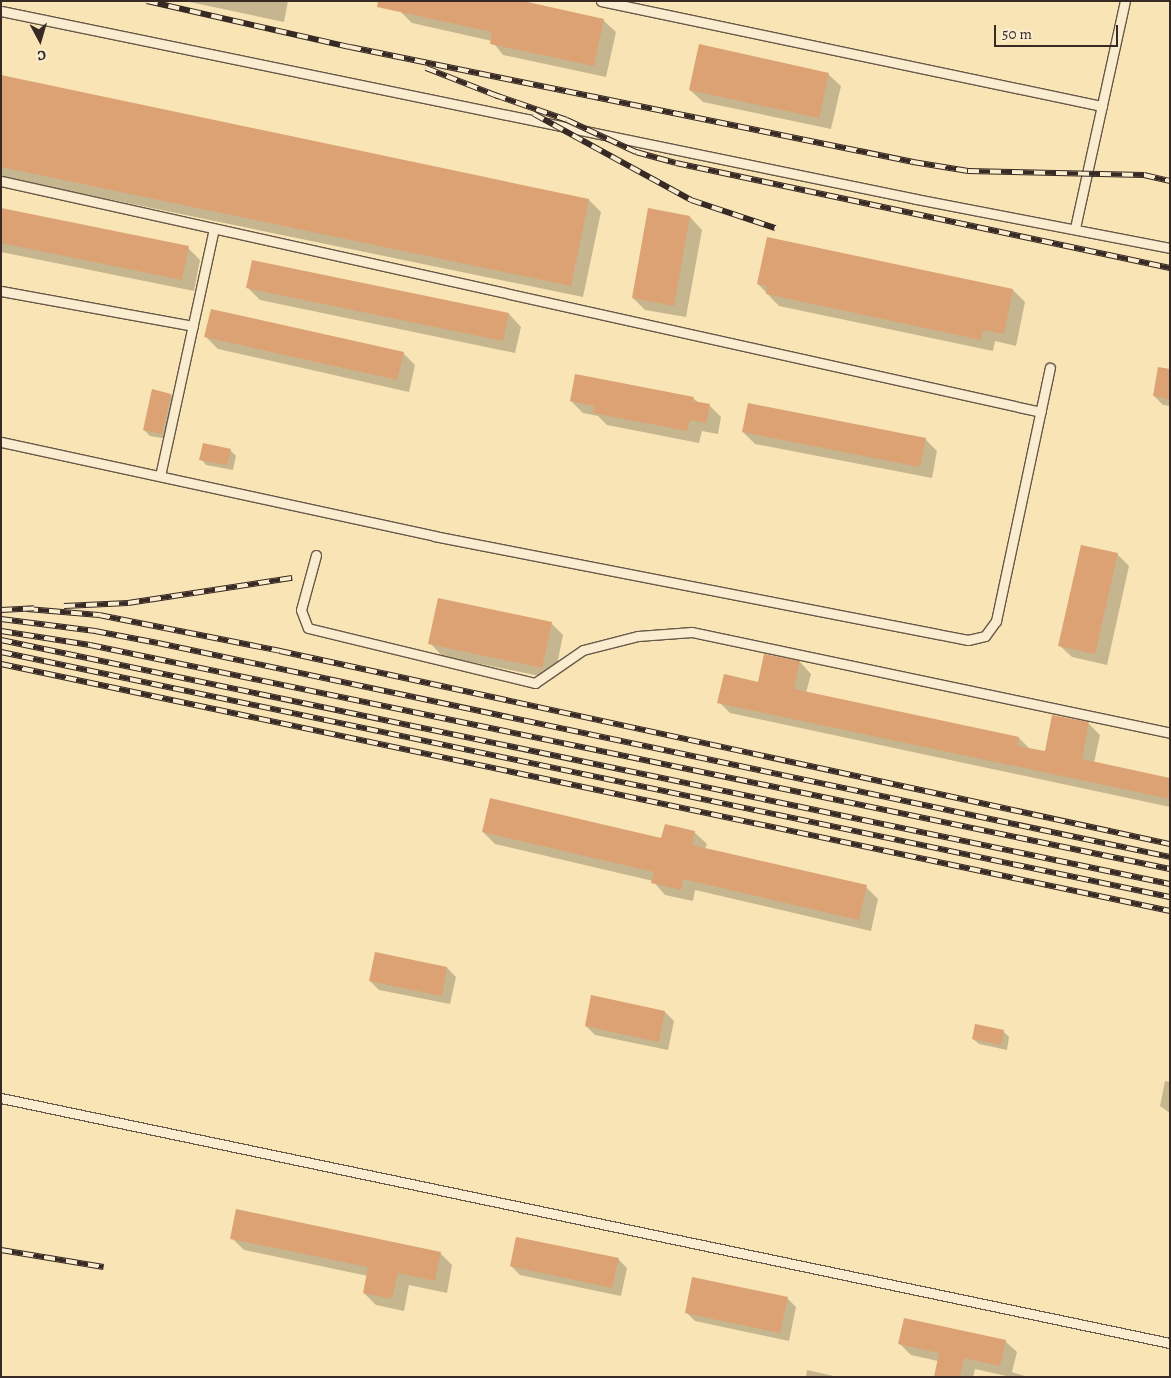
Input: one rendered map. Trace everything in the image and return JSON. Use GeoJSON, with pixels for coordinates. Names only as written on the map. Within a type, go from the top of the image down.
{"type":"FeatureCollection","features":[{"type":"Feature","properties":{"kind":"lane"},"geometry":{"type":"LineString","coordinates":[[601,1],[1102,106]]}},
{"type":"Feature","properties":{"kind":"lane"},"geometry":{"type":"LineString","coordinates":[[1075,228],[1125,1]]}},
{"type":"Feature","properties":{"kind":"lane"},"geometry":{"type":"LineString","coordinates":[[1,11],[916,200],[1075,228],[1170,248]]}},
{"type":"Feature","properties":{"kind":"lane"},"geometry":{"type":"LineString","coordinates":[[1,181],[1040,412]]}},
{"type":"Feature","properties":{"kind":"lane"},"geometry":{"type":"LineString","coordinates":[[160,476],[214,228]]}},
{"type":"Feature","properties":{"kind":"lane"},"geometry":{"type":"LineString","coordinates":[[1,290],[193,326]]}},
{"type":"Feature","properties":{"kind":"lane"},"geometry":{"type":"LineString","coordinates":[[1,442],[444,538],[968,640],[985,636],[996,621],[1050,368]]}},
{"type":"Feature","properties":{"kind":"lane"},"geometry":{"type":"LineString","coordinates":[[316,555],[301,610],[308,628],[535,682],[584,650],[638,636],[692,632],[1170,733]]}},
{"type":"Feature","properties":{"kind":"lane"},"geometry":{"type":"LineString","coordinates":[[1,1098],[1170,1343]]}},
{"type":"Feature","properties":{"kind":"building"},"geometry":{"type":"Polygon","coordinates":[[[378,1],[523,1],[604,19],[594,66],[490,44],[492,32],[377,7],[378,1]]]}},
{"type":"Feature","properties":{"kind":"building"},"geometry":{"type":"Polygon","coordinates":[[[699,44],[829,73],[819,118],[689,90],[699,44]]]}},
{"type":"Feature","properties":{"kind":"building"},"geometry":{"type":"Polygon","coordinates":[[[1,75],[589,199],[571,286],[1,167],[1,75]]]}},
{"type":"Feature","properties":{"kind":"building"},"geometry":{"type":"Polygon","coordinates":[[[1,208],[189,246],[182,280],[1,243],[1,208]]]}},
{"type":"Feature","properties":{"kind":"building"},"geometry":{"type":"Polygon","coordinates":[[[648,208],[690,216],[674,306],[632,298],[648,208]]]}},
{"type":"Feature","properties":{"kind":"building"},"geometry":{"type":"Polygon","coordinates":[[[767,237],[1013,289],[1004,334],[983,330],[981,340],[766,294],[767,286],[757,284],[767,237]]]}},
{"type":"Feature","properties":{"kind":"building"},"geometry":{"type":"Polygon","coordinates":[[[252,260],[509,313],[503,341],[246,288],[252,260]]]}},
{"type":"Feature","properties":{"kind":"building"},"geometry":{"type":"Polygon","coordinates":[[[211,309],[404,352],[397,380],[204,337],[211,309]]]}},
{"type":"Feature","properties":{"kind":"building"},"geometry":{"type":"Polygon","coordinates":[[[1158,367],[1170,369],[1170,400],[1153,396],[1158,367]]]}},
{"type":"Feature","properties":{"kind":"building"},"geometry":{"type":"Polygon","coordinates":[[[575,374],[694,397],[693,401],[710,404],[706,423],[690,420],[687,431],[593,413],[594,406],[570,401],[575,374]]]}},
{"type":"Feature","properties":{"kind":"building"},"geometry":{"type":"Polygon","coordinates":[[[152,389],[171,394],[162,434],[143,430],[152,389]]]}},
{"type":"Feature","properties":{"kind":"building"},"geometry":{"type":"Polygon","coordinates":[[[748,403],[926,438],[920,467],[742,432],[748,403]]]}},
{"type":"Feature","properties":{"kind":"building"},"geometry":{"type":"Polygon","coordinates":[[[203,443],[231,449],[227,465],[199,460],[203,443]]]}},
{"type":"Feature","properties":{"kind":"building"},"geometry":{"type":"Polygon","coordinates":[[[1081,545],[1118,553],[1095,654],[1058,646],[1081,545]]]}},
{"type":"Feature","properties":{"kind":"building"},"geometry":{"type":"Polygon","coordinates":[[[438,598],[552,622],[542,668],[428,644],[438,598]]]}},
{"type":"Feature","properties":{"kind":"building"},"geometry":{"type":"Polygon","coordinates":[[[764,654],[800,661],[794,689],[1019,737],[1017,746],[1045,751],[1052,715],[1089,722],[1082,759],[1170,778],[1170,799],[717,703],[724,674],[758,682],[764,654]]]}},
{"type":"Feature","properties":{"kind":"building"},"geometry":{"type":"Polygon","coordinates":[[[490,798],[661,838],[665,824],[695,831],[692,845],[867,885],[859,920],[683,879],[681,890],[651,883],[654,872],[482,832],[490,798]]]}},
{"type":"Feature","properties":{"kind":"building"},"geometry":{"type":"Polygon","coordinates":[[[375,952],[447,967],[442,996],[369,981],[375,952]]]}},
{"type":"Feature","properties":{"kind":"building"},"geometry":{"type":"Polygon","coordinates":[[[591,995],[665,1011],[659,1042],[585,1026],[591,995]]]}},
{"type":"Feature","properties":{"kind":"building"},"geometry":{"type":"Polygon","coordinates":[[[975,1024],[1004,1030],[1001,1045],[972,1039],[975,1024]]]}},
{"type":"Feature","properties":{"kind":"building"},"geometry":{"type":"Polygon","coordinates":[[[236,1209],[441,1252],[435,1281],[398,1273],[392,1299],[363,1293],[368,1267],[230,1239],[236,1209]]]}},
{"type":"Feature","properties":{"kind":"building"},"geometry":{"type":"Polygon","coordinates":[[[516,1237],[619,1258],[612,1288],[510,1266],[516,1237]]]}},
{"type":"Feature","properties":{"kind":"building"},"geometry":{"type":"Polygon","coordinates":[[[692,1277],[788,1297],[780,1333],[685,1313],[692,1277]]]}},
{"type":"Feature","properties":{"kind":"building"},"geometry":{"type":"Polygon","coordinates":[[[904,1318],[1006,1340],[1000,1366],[964,1358],[960,1377],[934,1377],[939,1353],[898,1344],[904,1318]]]}},
{"type":"Feature","properties":{"kind":"railway"},"geometry":{"type":"LineString","coordinates":[[147,1],[350,47],[913,162],[968,171],[1144,175],[1170,181]]}},
{"type":"Feature","properties":{"kind":"railway"},"geometry":{"type":"LineString","coordinates":[[426,68],[500,97]]}},
{"type":"Feature","properties":{"kind":"railway"},"geometry":{"type":"LineString","coordinates":[[495,95],[567,120],[636,152],[676,163],[1170,268]]}},
{"type":"Feature","properties":{"kind":"railway"},"geometry":{"type":"LineString","coordinates":[[534,114],[691,200],[775,228]]}},
{"type":"Feature","properties":{"kind":"railway"},"geometry":{"type":"LineString","coordinates":[[64,606],[128,603],[292,578]]}},
{"type":"Feature","properties":{"kind":"railway"},"geometry":{"type":"LineString","coordinates":[[1,610],[34,608]]}},
{"type":"Feature","properties":{"kind":"railway"},"geometry":{"type":"LineString","coordinates":[[27,609],[99,615],[280,651],[1170,844]]}},
{"type":"Feature","properties":{"kind":"railway"},"geometry":{"type":"LineString","coordinates":[[1,619],[95,631],[158,643],[1170,857]]}},
{"type":"Feature","properties":{"kind":"railway"},"geometry":{"type":"LineString","coordinates":[[1,631],[90,645],[1170,869]]}},
{"type":"Feature","properties":{"kind":"railway"},"geometry":{"type":"LineString","coordinates":[[1,640],[1170,884]]}},
{"type":"Feature","properties":{"kind":"railway"},"geometry":{"type":"LineString","coordinates":[[1,652],[1170,897]]}},
{"type":"Feature","properties":{"kind":"railway"},"geometry":{"type":"LineString","coordinates":[[1,664],[1170,911]]}},
{"type":"Feature","properties":{"kind":"railway"},"geometry":{"type":"LineString","coordinates":[[1,1250],[104,1267]]}}]}
